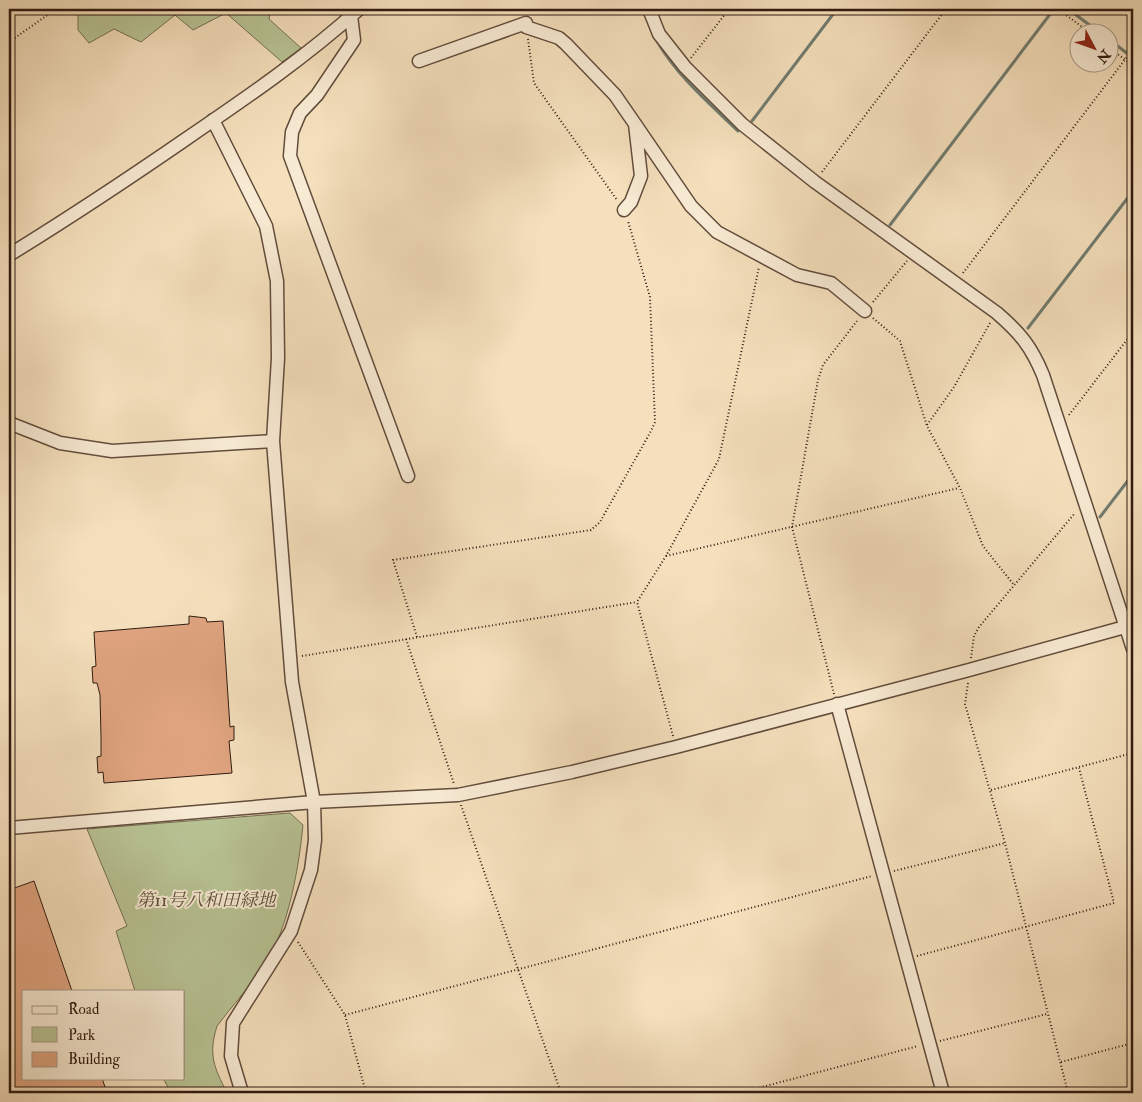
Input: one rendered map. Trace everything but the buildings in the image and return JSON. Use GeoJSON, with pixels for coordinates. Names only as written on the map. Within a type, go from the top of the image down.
{"type":"FeatureCollection","features":[{"type":"Feature","properties":{"kind":"street"},"geometry":{"type":"LineString","coordinates":[[649,9],[659,34],[685,67],[742,124],[814,182],[997,313],[1022,334],[1035,354],[1133,650]]}},
{"type":"Feature","properties":{"kind":"street"},"geometry":{"type":"LineString","coordinates":[[9,255],[81,210],[270,81],[355,12]]}},
{"type":"Feature","properties":{"kind":"street"},"geometry":{"type":"LineString","coordinates":[[355,12],[354,40],[317,95],[300,113],[292,132],[290,156],[408,476]]}},
{"type":"Feature","properties":{"kind":"street"},"geometry":{"type":"LineString","coordinates":[[419,61],[526,25],[559,38],[615,95],[701,218],[717,232],[796,275],[831,283],[865,311]]}},
{"type":"Feature","properties":{"kind":"street"},"geometry":{"type":"LineString","coordinates":[[213,120],[266,226],[277,281],[278,358],[274,441],[292,682],[314,802],[315,840],[311,870],[291,932],[233,1023],[231,1056],[242,1093]]}},
{"type":"Feature","properties":{"kind":"street"},"geometry":{"type":"LineString","coordinates":[[624,210],[631,202],[641,176],[635,124]]}},
{"type":"Feature","properties":{"kind":"street"},"geometry":{"type":"LineString","coordinates":[[9,423],[60,443],[112,451],[274,441]]}},
{"type":"Feature","properties":{"kind":"street"},"geometry":{"type":"LineString","coordinates":[[9,828],[314,802],[458,795],[572,772],[676,747],[969,670],[1125,626]]}},
{"type":"Feature","properties":{"kind":"street"},"geometry":{"type":"LineString","coordinates":[[837,704],[943,1093]]}},
{"type":"Feature","properties":{"kind":"path"},"geometry":{"type":"LineString","coordinates":[[9,42],[56,9]]}},
{"type":"Feature","properties":{"kind":"path"},"geometry":{"type":"LineString","coordinates":[[685,67],[730,9]]}},
{"type":"Feature","properties":{"kind":"path"},"geometry":{"type":"LineString","coordinates":[[814,182],[946,9]]}},
{"type":"Feature","properties":{"kind":"path"},"geometry":{"type":"LineString","coordinates":[[1058,9],[1076,22]]}},
{"type":"Feature","properties":{"kind":"path"},"geometry":{"type":"LineString","coordinates":[[417,637],[393,560],[591,530],[600,522],[655,422],[650,297],[624,210],[534,84],[526,25]]}},
{"type":"Feature","properties":{"kind":"path"},"geometry":{"type":"LineString","coordinates":[[955,283],[1133,49]]}},
{"type":"Feature","properties":{"kind":"path"},"geometry":{"type":"LineString","coordinates":[[1120,56],[1133,66]]}},
{"type":"Feature","properties":{"kind":"path"},"geometry":{"type":"LineString","coordinates":[[837,704],[792,527],[818,380],[823,365],[913,253]]}},
{"type":"Feature","properties":{"kind":"path"},"geometry":{"type":"LineString","coordinates":[[676,747],[637,602],[666,556],[719,459],[761,257]]}},
{"type":"Feature","properties":{"kind":"path"},"geometry":{"type":"LineString","coordinates":[[865,311],[900,341],[927,426],[960,488],[983,546],[1014,585]]}},
{"type":"Feature","properties":{"kind":"path"},"geometry":{"type":"LineString","coordinates":[[927,426],[954,387],[984,331],[997,313]]}},
{"type":"Feature","properties":{"kind":"path"},"geometry":{"type":"LineString","coordinates":[[1059,426],[1133,332]]}},
{"type":"Feature","properties":{"kind":"path"},"geometry":{"type":"LineString","coordinates":[[666,556],[960,488]]}},
{"type":"Feature","properties":{"kind":"path"},"geometry":{"type":"LineString","coordinates":[[1068,1093],[1005,842],[965,704],[974,636],[1014,585],[1084,503]]}},
{"type":"Feature","properties":{"kind":"path"},"geometry":{"type":"LineString","coordinates":[[290,658],[637,602]]}},
{"type":"Feature","properties":{"kind":"path"},"geometry":{"type":"LineString","coordinates":[[406,639],[561,1093]]}},
{"type":"Feature","properties":{"kind":"path"},"geometry":{"type":"LineString","coordinates":[[991,790],[1133,753]]}},
{"type":"Feature","properties":{"kind":"path"},"geometry":{"type":"LineString","coordinates":[[908,959],[1114,903],[1079,768]]}},
{"type":"Feature","properties":{"kind":"path"},"geometry":{"type":"LineString","coordinates":[[345,1015],[517,968],[1005,842]]}},
{"type":"Feature","properties":{"kind":"path"},"geometry":{"type":"LineString","coordinates":[[291,932],[345,1015],[366,1093]]}},
{"type":"Feature","properties":{"kind":"path"},"geometry":{"type":"LineString","coordinates":[[739,1093],[1047,1014]]}},
{"type":"Feature","properties":{"kind":"path"},"geometry":{"type":"LineString","coordinates":[[1061,1062],[1133,1043]]}},
{"type":"Feature","properties":{"kind":"green space"},"geometry":{"type":"Polygon","coordinates":[[[78,9],[271,9],[269,19],[301,48],[282,62],[226,13],[193,30],[175,15],[141,42],[114,29],[89,43],[78,30],[78,9]]]}},
{"type":"Feature","properties":{"kind":"green space","name":"第11号八和田緑地"},"geometry":{"type":"Polygon","coordinates":[[[290,813],[303,825],[296,877],[281,932],[266,962],[217,1026],[214,1036],[214,1061],[227,1093],[171,1093],[164,1080],[185,1080],[185,990],[135,990],[116,931],[127,926],[87,829],[290,813]]]}},
{"type":"Feature","properties":{"kind":"waterway"},"geometry":{"type":"LineString","coordinates":[[752,121],[837,9]]}},
{"type":"Feature","properties":{"kind":"waterway"},"geometry":{"type":"LineString","coordinates":[[890,225],[1054,9]]}},
{"type":"Feature","properties":{"kind":"waterway"},"geometry":{"type":"LineString","coordinates":[[1068,9],[1086,22]]}},
{"type":"Feature","properties":{"kind":"waterway"},"geometry":{"type":"LineString","coordinates":[[645,14],[652,31]]}},
{"type":"Feature","properties":{"kind":"waterway"},"geometry":{"type":"LineString","coordinates":[[657,41],[684,78],[738,131]]}},
{"type":"Feature","properties":{"kind":"waterway"},"geometry":{"type":"LineString","coordinates":[[1120,48],[1133,58]]}},
{"type":"Feature","properties":{"kind":"waterway"},"geometry":{"type":"LineString","coordinates":[[1028,328],[1133,191]]}},
{"type":"Feature","properties":{"kind":"waterway"},"geometry":{"type":"LineString","coordinates":[[1100,517],[1133,474]]}}]}
